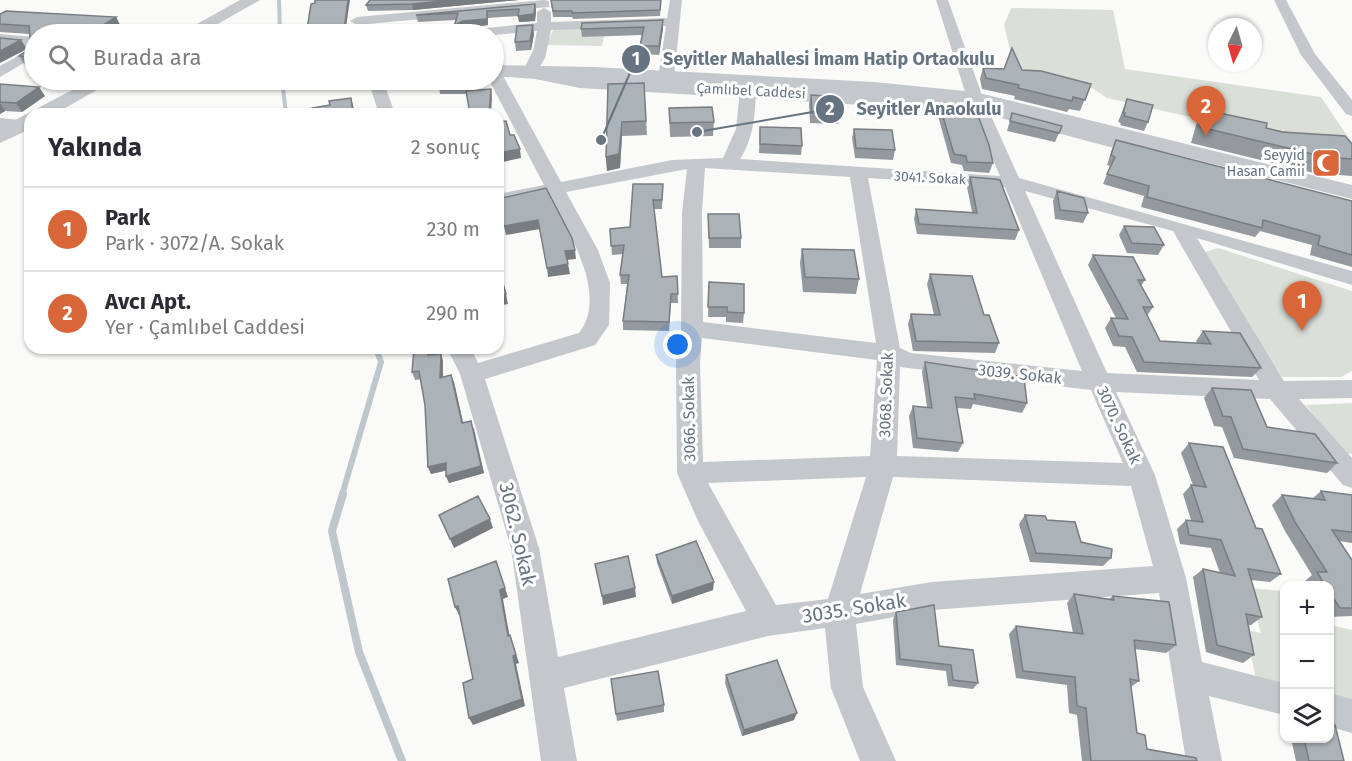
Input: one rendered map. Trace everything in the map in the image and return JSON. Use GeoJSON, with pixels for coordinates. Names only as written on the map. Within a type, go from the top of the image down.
{"type":"FeatureCollection","features":[{"type":"Feature","properties":{"kind":"street"},"geometry":{"type":"LineString","coordinates":[[207,24],[252,0]]}},
{"type":"Feature","properties":{"kind":"street"},"geometry":{"type":"LineString","coordinates":[[666,78],[676,0]]}},
{"type":"Feature","properties":{"kind":"street","name":"3070. Sokak"},"geometry":{"type":"LineString","coordinates":[[942,0],[977,102],[1142,475],[1171,578],[1204,761]]}},
{"type":"Feature","properties":{"kind":"street"},"geometry":{"type":"LineString","coordinates":[[1280,0],[1308,55],[1352,111]]}},
{"type":"Feature","properties":{"kind":"street"},"geometry":{"type":"LineString","coordinates":[[387,24],[544,2],[545,26],[538,59],[532,73]]}},
{"type":"Feature","properties":{"kind":"street"},"geometry":{"type":"LineString","coordinates":[[357,3],[359,24]]}},
{"type":"Feature","properties":{"kind":"street"},"geometry":{"type":"LineString","coordinates":[[504,30],[545,26],[674,22]]}},
{"type":"Feature","properties":{"kind":"street"},"geometry":{"type":"LineString","coordinates":[[0,39],[24,41]]}},
{"type":"Feature","properties":{"kind":"street"},"geometry":{"type":"LineString","coordinates":[[0,72],[24,57]]}},
{"type":"Feature","properties":{"kind":"street","name":"Çamlıbel Caddesi"},"geometry":{"type":"LineString","coordinates":[[504,73],[874,88],[977,102],[1352,192]]}},
{"type":"Feature","properties":{"kind":"street","name":"Çamlıbel Caddesi"},"geometry":{"type":"LineString","coordinates":[[532,73],[580,82],[977,102],[1352,203]]}},
{"type":"Feature","properties":{"kind":"street"},"geometry":{"type":"LineString","coordinates":[[51,108],[85,90]]}},
{"type":"Feature","properties":{"kind":"street"},"geometry":{"type":"LineString","coordinates":[[379,90],[385,108]]}},
{"type":"Feature","properties":{"kind":"street"},"geometry":{"type":"LineString","coordinates":[[472,374],[587,339],[598,325],[600,307],[598,283],[588,250],[503,90]]}},
{"type":"Feature","properties":{"kind":"street"},"geometry":{"type":"LineString","coordinates":[[728,163],[738,151],[745,132],[747,90]]}},
{"type":"Feature","properties":{"kind":"street"},"geometry":{"type":"LineString","coordinates":[[0,137],[17,122]]}},
{"type":"Feature","properties":{"kind":"street","name":"3041. Sokak"},"geometry":{"type":"LineString","coordinates":[[504,199],[697,162],[1013,182],[1180,227],[1352,278]]}},
{"type":"Feature","properties":{"kind":"street","name":"3066. Sokak"},"geometry":{"type":"LineString","coordinates":[[697,162],[692,213],[692,329],[688,363],[690,473],[708,513],[768,621]]}},
{"type":"Feature","properties":{"kind":"street","name":"3068. Sokak"},"geometry":{"type":"LineString","coordinates":[[839,612],[883,466],[889,353],[858,173]]}},
{"type":"Feature","properties":{"kind":"street"},"geometry":{"type":"LineString","coordinates":[[1180,227],[1277,390],[1352,477]]}},
{"type":"Feature","properties":{"kind":"street","name":"3039. Sokak"},"geometry":{"type":"LineString","coordinates":[[692,329],[889,353],[908,362],[1099,382],[1277,390],[1352,389]]}},
{"type":"Feature","properties":{"kind":"street","name":"3062. Sokak"},"geometry":{"type":"LineString","coordinates":[[462,354],[472,374],[525,548],[559,761]]}},
{"type":"Feature","properties":{"kind":"street"},"geometry":{"type":"LineString","coordinates":[[690,473],[883,466],[1142,475]]}},
{"type":"Feature","properties":{"kind":"street","name":"3035. Sokak"},"geometry":{"type":"LineString","coordinates":[[544,676],[768,621],[839,612],[932,596],[1171,578]]}},
{"type":"Feature","properties":{"kind":"street"},"geometry":{"type":"LineString","coordinates":[[839,612],[847,688],[878,761]]}},
{"type":"Feature","properties":{"kind":"street"},"geometry":{"type":"LineString","coordinates":[[1189,675],[1280,698]]}},
{"type":"Feature","properties":{"kind":"street"},"geometry":{"type":"LineString","coordinates":[[1334,711],[1352,716]]}},
{"type":"Feature","properties":{"kind":"shaded area"},"geometry":{"type":"Polygon","coordinates":[[[1011,8],[1113,10],[1125,69],[1321,97],[1352,143],[1352,154],[1107,98],[1092,88],[1015,70],[1004,25],[1011,8]]]}},
{"type":"Feature","properties":{"kind":"shaded area"},"geometry":{"type":"Polygon","coordinates":[[[611,26],[583,37],[604,36],[602,46],[546,45],[554,28],[611,26]]]}},
{"type":"Feature","properties":{"kind":"shaded area"},"geometry":{"type":"Polygon","coordinates":[[[1218,248],[1352,291],[1352,371],[1341,377],[1282,377],[1202,253],[1218,248]]]}},
{"type":"Feature","properties":{"kind":"shaded area"},"geometry":{"type":"Polygon","coordinates":[[[1352,403],[1352,454],[1341,453],[1306,405],[1352,403]]]}},
{"type":"Feature","properties":{"kind":"shaded area"},"geometry":{"type":"Polygon","coordinates":[[[1248,588],[1280,591],[1280,688],[1257,684],[1246,630],[1261,633],[1248,588]]]}},
{"type":"Feature","properties":{"kind":"shaded area"},"geometry":{"type":"Polygon","coordinates":[[[1334,626],[1352,630],[1352,702],[1334,699],[1334,626]]]}},
{"type":"Feature","properties":{"kind":"building"},"geometry":{"type":"Polygon","coordinates":[[[315,0],[348,0],[345,24],[308,24],[311,4],[315,3],[315,0]]]}},
{"type":"Feature","properties":{"kind":"building"},"geometry":{"type":"Polygon","coordinates":[[[370,0],[453,0],[366,5],[370,0]]]}},
{"type":"Feature","properties":{"kind":"building"},"geometry":{"type":"Polygon","coordinates":[[[551,0],[661,0],[660,10],[572,13],[572,11],[553,11],[551,0]]]}},
{"type":"Feature","properties":{"kind":"building"},"geometry":{"type":"Polygon","coordinates":[[[535,4],[534,14],[518,16],[519,9],[487,11],[487,19],[463,21],[457,24],[455,24],[458,13],[416,15],[535,4]]]}},
{"type":"Feature","properties":{"kind":"building"},"geometry":{"type":"Polygon","coordinates":[[[6,11],[116,17],[105,24],[24,26],[0,24],[0,14],[6,11]]]}},
{"type":"Feature","properties":{"kind":"building"},"geometry":{"type":"Polygon","coordinates":[[[663,20],[659,46],[640,46],[644,27],[581,29],[582,23],[663,20]]]}},
{"type":"Feature","properties":{"kind":"building"},"geometry":{"type":"Polygon","coordinates":[[[533,25],[530,41],[515,42],[517,26],[533,25]]]}},
{"type":"Feature","properties":{"kind":"building"},"geometry":{"type":"Polygon","coordinates":[[[0,38],[21,40],[0,51],[0,38]]]}},
{"type":"Feature","properties":{"kind":"building"},"geometry":{"type":"Polygon","coordinates":[[[1012,48],[1022,70],[1041,71],[1091,84],[1085,100],[1073,97],[1072,101],[986,78],[983,68],[1004,69],[1012,48]]]}},
{"type":"Feature","properties":{"kind":"building"},"geometry":{"type":"Polygon","coordinates":[[[644,83],[646,121],[622,122],[619,154],[606,157],[608,84],[644,83]]]}},
{"type":"Feature","properties":{"kind":"building"},"geometry":{"type":"Polygon","coordinates":[[[0,84],[24,86],[24,90],[35,90],[16,103],[0,102],[0,84]]]}},
{"type":"Feature","properties":{"kind":"building"},"geometry":{"type":"Polygon","coordinates":[[[491,90],[489,108],[469,108],[466,91],[491,90]]]}},
{"type":"Feature","properties":{"kind":"building"},"geometry":{"type":"Polygon","coordinates":[[[811,95],[838,97],[840,115],[812,113],[811,95]]]}},
{"type":"Feature","properties":{"kind":"building"},"geometry":{"type":"Polygon","coordinates":[[[351,98],[352,108],[312,108],[330,105],[329,101],[351,98]]]}},
{"type":"Feature","properties":{"kind":"building"},"geometry":{"type":"Polygon","coordinates":[[[1127,99],[1153,105],[1148,122],[1124,116],[1127,99]]]}},
{"type":"Feature","properties":{"kind":"building"},"geometry":{"type":"Polygon","coordinates":[[[939,103],[974,105],[989,145],[993,163],[967,162],[966,156],[954,154],[939,103]]]}},
{"type":"Feature","properties":{"kind":"building"},"geometry":{"type":"Polygon","coordinates":[[[712,107],[714,122],[670,123],[669,108],[712,107]]]}},
{"type":"Feature","properties":{"kind":"building"},"geometry":{"type":"Polygon","coordinates":[[[1205,110],[1267,123],[1266,128],[1282,132],[1345,136],[1352,144],[1352,159],[1325,157],[1200,127],[1205,110]]]}},
{"type":"Feature","properties":{"kind":"building"},"geometry":{"type":"Polygon","coordinates":[[[1012,113],[1062,126],[1059,133],[1010,121],[1012,113]]]}},
{"type":"Feature","properties":{"kind":"building"},"geometry":{"type":"Polygon","coordinates":[[[504,121],[506,121],[510,135],[514,135],[520,149],[504,152],[504,121]]]}},
{"type":"Feature","properties":{"kind":"building"},"geometry":{"type":"Polygon","coordinates":[[[760,127],[801,128],[802,146],[760,144],[760,127]]]}},
{"type":"Feature","properties":{"kind":"building"},"geometry":{"type":"Polygon","coordinates":[[[854,129],[892,130],[895,150],[856,148],[854,129]]]}},
{"type":"Feature","properties":{"kind":"building"},"geometry":{"type":"Polygon","coordinates":[[[1116,140],[1352,201],[1352,255],[1318,245],[1320,236],[1263,220],[1262,228],[1147,197],[1149,186],[1107,174],[1115,157],[1111,155],[1116,140]]]}},
{"type":"Feature","properties":{"kind":"building"},"geometry":{"type":"Polygon","coordinates":[[[970,177],[1000,180],[1019,230],[919,224],[916,209],[977,213],[970,177]]]}},
{"type":"Feature","properties":{"kind":"building"},"geometry":{"type":"Polygon","coordinates":[[[633,184],[663,184],[662,200],[653,200],[662,277],[677,276],[678,294],[671,294],[669,322],[623,321],[629,275],[620,275],[624,245],[611,246],[610,229],[630,227],[633,184]]]}},
{"type":"Feature","properties":{"kind":"building"},"geometry":{"type":"Polygon","coordinates":[[[546,188],[572,238],[575,250],[565,251],[568,264],[547,268],[538,220],[504,226],[504,198],[546,188]]]}},
{"type":"Feature","properties":{"kind":"building"},"geometry":{"type":"Polygon","coordinates":[[[1057,191],[1084,198],[1088,213],[1060,210],[1057,191]]]}},
{"type":"Feature","properties":{"kind":"building"},"geometry":{"type":"Polygon","coordinates":[[[708,214],[739,214],[741,238],[709,238],[708,214]]]}},
{"type":"Feature","properties":{"kind":"building"},"geometry":{"type":"Polygon","coordinates":[[[1124,226],[1154,227],[1164,245],[1132,243],[1124,226]]]}},
{"type":"Feature","properties":{"kind":"building"},"geometry":{"type":"Polygon","coordinates":[[[802,249],[854,250],[859,279],[805,277],[802,249]]]}},
{"type":"Feature","properties":{"kind":"building"},"geometry":{"type":"Polygon","coordinates":[[[1093,255],[1133,257],[1145,280],[1138,280],[1153,307],[1143,307],[1160,341],[1211,344],[1203,331],[1240,333],[1261,368],[1144,362],[1132,337],[1119,336],[1111,318],[1128,319],[1093,255]]]}},
{"type":"Feature","properties":{"kind":"building"},"geometry":{"type":"Polygon","coordinates":[[[930,274],[972,276],[984,315],[989,315],[999,343],[916,341],[911,314],[940,315],[930,274]]]}},
{"type":"Feature","properties":{"kind":"building"},"geometry":{"type":"Polygon","coordinates":[[[709,282],[744,284],[744,313],[727,312],[727,307],[708,307],[709,282]]]}},
{"type":"Feature","properties":{"kind":"building"},"geometry":{"type":"Polygon","coordinates":[[[414,354],[441,354],[440,378],[451,375],[462,423],[471,421],[481,466],[446,476],[446,463],[428,467],[425,405],[419,371],[412,372],[414,354]]]}},
{"type":"Feature","properties":{"kind":"building"},"geometry":{"type":"Polygon","coordinates":[[[925,362],[1024,377],[1027,403],[974,394],[975,399],[955,397],[963,443],[917,438],[913,406],[932,408],[925,362]]]}},
{"type":"Feature","properties":{"kind":"building"},"geometry":{"type":"Polygon","coordinates":[[[1212,388],[1251,390],[1267,427],[1315,434],[1337,463],[1243,449],[1231,417],[1223,416],[1212,388]]]}},
{"type":"Feature","properties":{"kind":"building"},"geometry":{"type":"Polygon","coordinates":[[[1189,443],[1223,447],[1256,528],[1262,529],[1281,574],[1248,569],[1262,617],[1246,614],[1254,655],[1217,645],[1203,569],[1235,576],[1221,540],[1189,535],[1186,520],[1203,522],[1191,485],[1206,487],[1189,443]]]}},
{"type":"Feature","properties":{"kind":"building"},"geometry":{"type":"Polygon","coordinates":[[[1321,491],[1352,495],[1352,532],[1332,530],[1352,560],[1352,608],[1340,608],[1334,599],[1334,581],[1323,581],[1317,572],[1327,572],[1295,522],[1282,495],[1325,500],[1321,491]]]}},
{"type":"Feature","properties":{"kind":"building"},"geometry":{"type":"Polygon","coordinates":[[[478,496],[490,519],[450,539],[439,515],[478,496]]]}},
{"type":"Feature","properties":{"kind":"building"},"geometry":{"type":"Polygon","coordinates":[[[1025,515],[1045,516],[1047,520],[1075,522],[1081,542],[1112,549],[1111,558],[1036,553],[1025,515]]]}},
{"type":"Feature","properties":{"kind":"building"},"geometry":{"type":"Polygon","coordinates":[[[696,541],[714,582],[672,596],[656,555],[696,541]]]}},
{"type":"Feature","properties":{"kind":"building"},"geometry":{"type":"Polygon","coordinates":[[[628,556],[635,588],[602,596],[595,564],[628,556]]]}},
{"type":"Feature","properties":{"kind":"building"},"geometry":{"type":"Polygon","coordinates":[[[496,561],[505,588],[500,590],[508,636],[510,635],[516,655],[513,656],[522,699],[469,718],[463,683],[473,679],[458,606],[455,607],[448,579],[496,561]]]}},
{"type":"Feature","properties":{"kind":"building"},"geometry":{"type":"Polygon","coordinates":[[[1074,594],[1114,600],[1113,596],[1169,602],[1176,645],[1134,640],[1139,681],[1130,679],[1137,733],[1145,735],[1147,749],[1196,758],[1197,761],[1091,761],[1086,708],[1077,706],[1075,677],[1023,671],[1016,626],[1083,634],[1074,594]]]}},
{"type":"Feature","properties":{"kind":"building"},"geometry":{"type":"Polygon","coordinates":[[[934,605],[939,646],[973,650],[978,683],[953,680],[951,665],[900,659],[896,612],[934,605]]]}},
{"type":"Feature","properties":{"kind":"building"},"geometry":{"type":"Polygon","coordinates":[[[777,660],[797,713],[744,730],[726,675],[777,660]]]}},
{"type":"Feature","properties":{"kind":"building"},"geometry":{"type":"Polygon","coordinates":[[[658,671],[664,705],[616,714],[611,679],[658,671]]]}},
{"type":"Feature","properties":{"kind":"building"},"geometry":{"type":"Polygon","coordinates":[[[1335,725],[1344,761],[1309,761],[1305,743],[1334,743],[1335,725]]]}},
{"type":"Feature","properties":{"kind":"waterway"},"geometry":{"type":"LineString","coordinates":[[279,0],[280,24]]}},
{"type":"Feature","properties":{"kind":"waterway"},"geometry":{"type":"LineString","coordinates":[[283,90],[285,108]]}},
{"type":"Feature","properties":{"kind":"waterway"},"geometry":{"type":"LineString","coordinates":[[342,495],[381,362],[378,354]]}},
{"type":"Feature","properties":{"kind":"waterway"},"geometry":{"type":"LineString","coordinates":[[343,494],[332,531],[359,652],[402,761]]}},
{"type":"Feature","properties":{"kind":"place","name":"Seyitler Anaokulu"},"geometry":{"type":"Point","coordinates":[697,132]}},
{"type":"Feature","properties":{"kind":"place","name":"Avcı Apt."},"geometry":{"type":"Point","coordinates":[1206,136]}},
{"type":"Feature","properties":{"kind":"place","name":"Seyitler Mahallesi İmam Hatip Ortaokulu"},"geometry":{"type":"Point","coordinates":[601,140]}},
{"type":"Feature","properties":{"kind":"place","name":"Seyyid Hasan Camii"},"geometry":{"type":"Point","coordinates":[1326,163]}},
{"type":"Feature","properties":{"kind":"place","name":"Park"},"geometry":{"type":"Point","coordinates":[1302,331]}}]}
